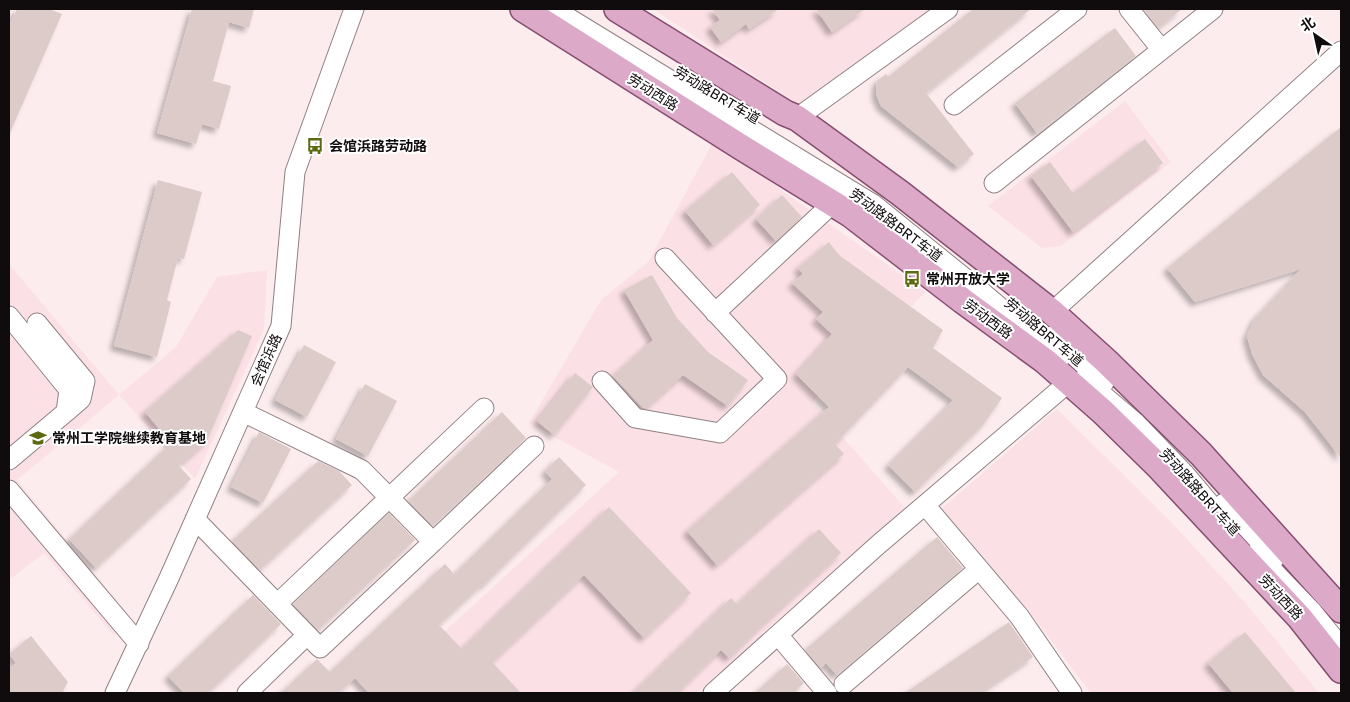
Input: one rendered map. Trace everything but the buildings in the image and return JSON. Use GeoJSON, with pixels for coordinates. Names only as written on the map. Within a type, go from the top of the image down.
{"type":"FeatureCollection","features":[{"type":"Feature","properties":{"kind":"main road","name":"劳动西路"},"geometry":{"type":"LineString","coordinates":[[523,9],[850,214],[1045,361],[1104,412],[1158,466],[1300,618],[1341,670]]}},
{"type":"Feature","properties":{"kind":"main road"},"geometry":{"type":"LineString","coordinates":[[617,9],[777,108],[797,118],[900,192],[1052,312],[1106,361],[1201,454],[1341,610]]}},
{"type":"Feature","properties":{"kind":"street","name":"会馆浜路"},"geometry":{"type":"LineString","coordinates":[[115,693],[139,644],[280,326],[295,172],[354,9]]}},
{"type":"Feature","properties":{"kind":"street","name":"劳动路路BRT车道"},"geometry":{"type":"LineString","coordinates":[[554,9],[872,204],[982,292],[1136,423],[1230,526],[1311,610],[1341,648]]}},
{"type":"Feature","properties":{"kind":"street","name":"劳动路BRT车道"},"geometry":{"type":"LineString","coordinates":[[573,9],[859,182],[1068,349],[1175,451],[1318,603],[1341,631]]}},
{"type":"Feature","properties":{"kind":"street"},"geometry":{"type":"LineString","coordinates":[[797,118],[948,9]]}},
{"type":"Feature","properties":{"kind":"street"},"geometry":{"type":"LineString","coordinates":[[954,105],[1077,9]]}},
{"type":"Feature","properties":{"kind":"street"},"geometry":{"type":"LineString","coordinates":[[1129,9],[1161,49]]}},
{"type":"Feature","properties":{"kind":"street"},"geometry":{"type":"LineString","coordinates":[[994,183],[1213,9]]}},
{"type":"Feature","properties":{"kind":"street"},"geometry":{"type":"LineString","coordinates":[[1052,312],[1341,52]]}},
{"type":"Feature","properties":{"kind":"street"},"geometry":{"type":"LineString","coordinates":[[715,313],[832,203]]}},
{"type":"Feature","properties":{"kind":"street"},"geometry":{"type":"LineString","coordinates":[[602,382],[635,418],[720,433],[777,379],[665,258]]}},
{"type":"Feature","properties":{"kind":"street"},"geometry":{"type":"LineString","coordinates":[[9,316],[69,390],[66,412]]}},
{"type":"Feature","properties":{"kind":"street"},"geometry":{"type":"LineString","coordinates":[[9,460],[82,398],[84,381],[37,323]]}},
{"type":"Feature","properties":{"kind":"street"},"geometry":{"type":"LineString","coordinates":[[713,693],[872,550],[1069,382]]}},
{"type":"Feature","properties":{"kind":"street"},"geometry":{"type":"LineString","coordinates":[[278,604],[484,408]]}},
{"type":"Feature","properties":{"kind":"street"},"geometry":{"type":"LineString","coordinates":[[243,412],[362,470],[433,542]]}},
{"type":"Feature","properties":{"kind":"street"},"geometry":{"type":"LineString","coordinates":[[195,519],[320,648],[534,446]]}},
{"type":"Feature","properties":{"kind":"street"},"geometry":{"type":"LineString","coordinates":[[9,490],[139,644]]}},
{"type":"Feature","properties":{"kind":"street"},"geometry":{"type":"LineString","coordinates":[[925,505],[1019,616],[1067,691]]}},
{"type":"Feature","properties":{"kind":"street"},"geometry":{"type":"LineString","coordinates":[[844,684],[979,569]]}},
{"type":"Feature","properties":{"kind":"street"},"geometry":{"type":"LineString","coordinates":[[247,693],[308,636]]}},
{"type":"Feature","properties":{"kind":"street"},"geometry":{"type":"LineString","coordinates":[[778,636],[827,693]]}},
{"type":"Feature","properties":{"kind":"shaded area"},"geometry":{"type":"Polygon","coordinates":[[[653,9],[935,9],[801,106],[653,9]]]}},
{"type":"Feature","properties":{"kind":"shaded area"},"geometry":{"type":"Polygon","coordinates":[[[1125,101],[1171,162],[1061,246],[1042,248],[988,206],[1125,101]]]}},
{"type":"Feature","properties":{"kind":"shaded area"},"geometry":{"type":"Polygon","coordinates":[[[713,142],[926,292],[812,402],[905,508],[697,693],[377,693],[619,472],[529,423],[601,300],[648,262],[713,142]]]}},
{"type":"Feature","properties":{"kind":"shaded area","name":"常州工学院继续教育基地"},"geometry":{"type":"Polygon","coordinates":[[[9,264],[119,395],[17,480],[126,612],[114,636],[44,553],[9,580],[9,264]]]}},
{"type":"Feature","properties":{"kind":"shaded area"},"geometry":{"type":"Polygon","coordinates":[[[267,270],[264,329],[195,479],[119,395],[176,347],[217,277],[267,270]]]}},
{"type":"Feature","properties":{"kind":"shaded area"},"geometry":{"type":"Polygon","coordinates":[[[1057,409],[1174,525],[1248,606],[1319,693],[1091,693],[1028,610],[938,512],[1057,409]]]}},
{"type":"Feature","properties":{"kind":"place","name":"会馆浜路劳动路"},"geometry":{"type":"Point","coordinates":[315,146]}},
{"type":"Feature","properties":{"kind":"place","name":"常州开放大学"},"geometry":{"type":"Point","coordinates":[912,279]}},
{"type":"Feature","properties":{"kind":"place","name":"常州工学院继续教育基地"},"geometry":{"type":"Point","coordinates":[38,438]}}]}
